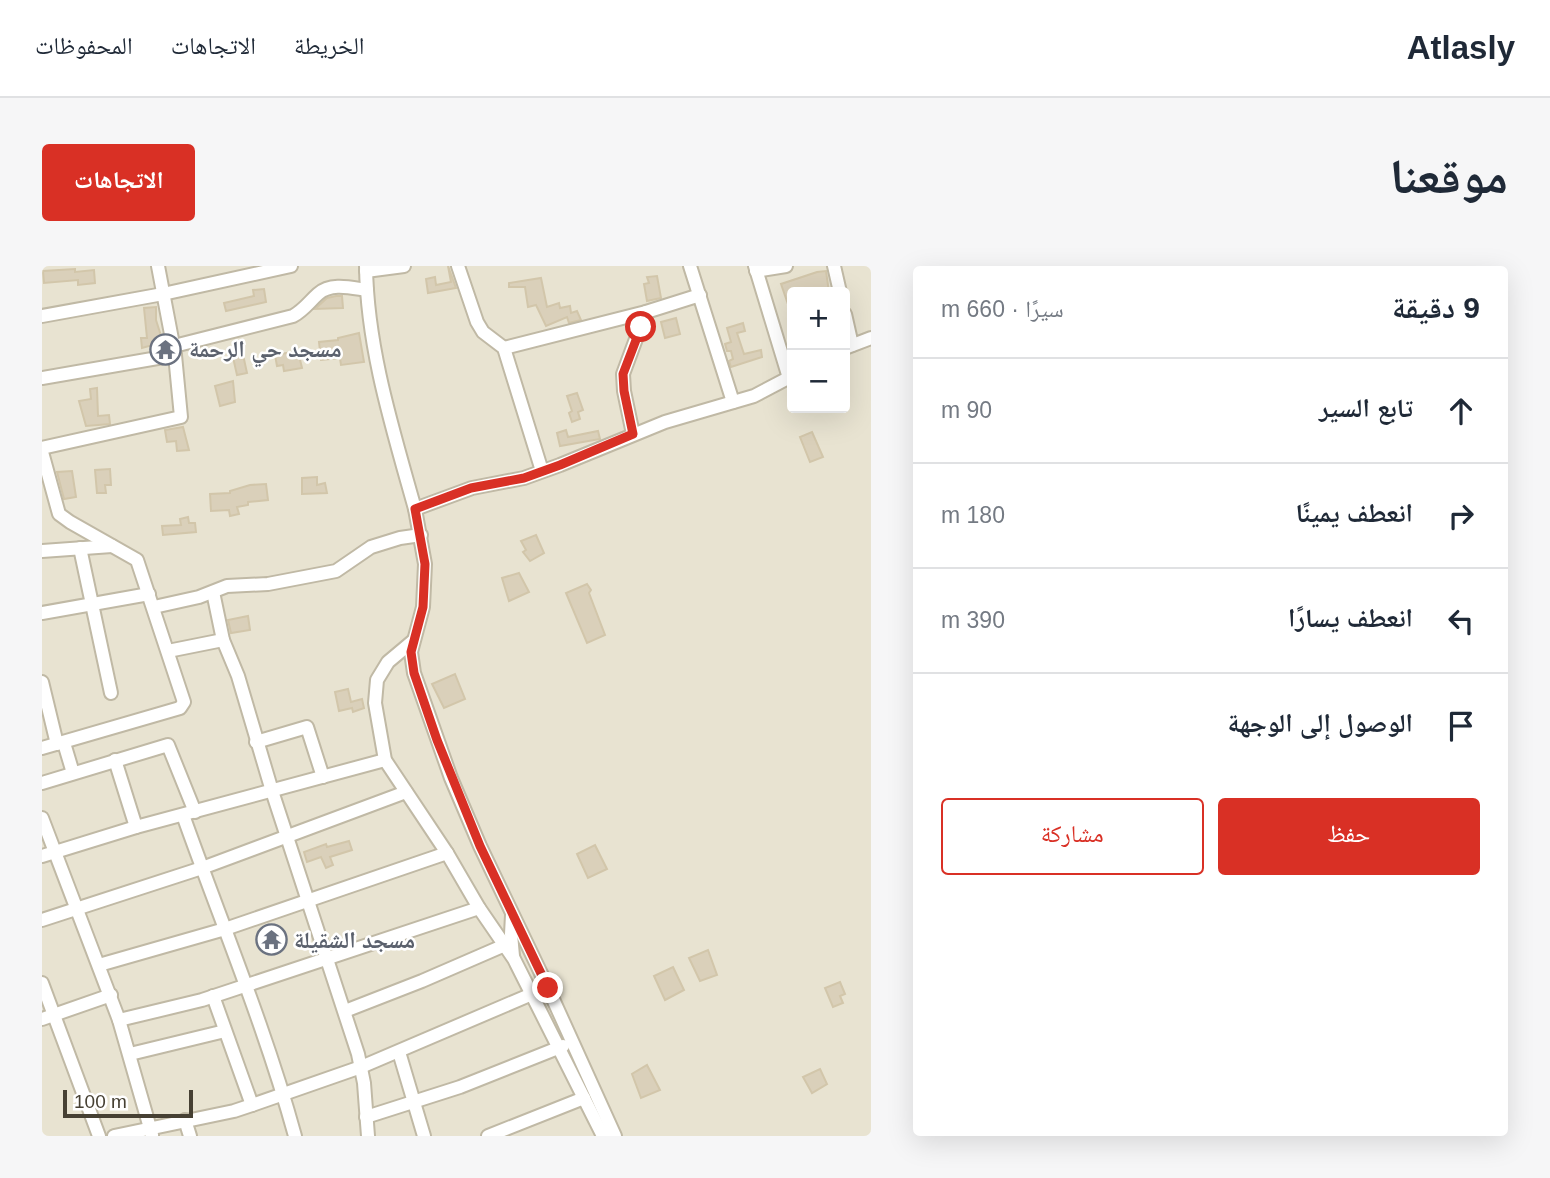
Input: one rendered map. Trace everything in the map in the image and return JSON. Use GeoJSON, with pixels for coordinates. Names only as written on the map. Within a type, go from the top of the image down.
{"type":"FeatureCollection","features":[{"type":"Feature","properties":{"kind":"street"},"geometry":{"type":"LineString","coordinates":[[42,748],[183,705],[184,702],[137,560],[59,514],[42,450],[181,417],[174,350],[158,266]]}},
{"type":"Feature","properties":{"kind":"street"},"geometry":{"type":"LineString","coordinates":[[42,316],[163,294],[291,266]]}},
{"type":"Feature","properties":{"kind":"street"},"geometry":{"type":"LineString","coordinates":[[404,266],[366,269],[367,290],[384,390],[415,509],[425,564],[423,607],[410,660],[437,740],[480,846],[615,1136]]}},
{"type":"Feature","properties":{"kind":"street"},"geometry":{"type":"LineString","coordinates":[[458,266],[477,322],[483,332],[504,348],[542,471]]}},
{"type":"Feature","properties":{"kind":"street"},"geometry":{"type":"LineString","coordinates":[[690,266],[733,402]]}},
{"type":"Feature","properties":{"kind":"street"},"geometry":{"type":"LineString","coordinates":[[786,266],[755,269],[787,365]]}},
{"type":"Feature","properties":{"kind":"street"},"geometry":{"type":"LineString","coordinates":[[834,266],[839,287]]}},
{"type":"Feature","properties":{"kind":"street"},"geometry":{"type":"LineString","coordinates":[[42,378],[174,350],[293,316],[303,311],[320,291],[329,288],[367,290]]}},
{"type":"Feature","properties":{"kind":"street"},"geometry":{"type":"LineString","coordinates":[[504,348],[646,312],[699,295]]}},
{"type":"Feature","properties":{"kind":"street"},"geometry":{"type":"LineString","coordinates":[[633,434],[623,374],[646,312]]}},
{"type":"Feature","properties":{"kind":"street"},"geometry":{"type":"LineString","coordinates":[[850,345],[871,338]]}},
{"type":"Feature","properties":{"kind":"street"},"geometry":{"type":"LineString","coordinates":[[415,509],[471,488],[524,478],[633,434],[761,393],[787,379]]}},
{"type":"Feature","properties":{"kind":"street"},"geometry":{"type":"LineString","coordinates":[[154,607],[227,586],[268,584],[326,573],[344,567],[363,552],[381,543],[421,535]]}},
{"type":"Feature","properties":{"kind":"street"},"geometry":{"type":"LineString","coordinates":[[42,551],[112,545]]}},
{"type":"Feature","properties":{"kind":"street"},"geometry":{"type":"LineString","coordinates":[[80,548],[111,693]]}},
{"type":"Feature","properties":{"kind":"street"},"geometry":{"type":"LineString","coordinates":[[212,592],[223,640],[238,676],[256,742],[345,1011],[361,1067],[368,1136]]}},
{"type":"Feature","properties":{"kind":"street"},"geometry":{"type":"LineString","coordinates":[[42,613],[149,594]]}},
{"type":"Feature","properties":{"kind":"street"},"geometry":{"type":"LineString","coordinates":[[168,651],[223,640]]}},
{"type":"Feature","properties":{"kind":"street"},"geometry":{"type":"LineString","coordinates":[[413,641],[388,662],[377,680],[376,703],[385,760],[514,960],[604,1136]]}},
{"type":"Feature","properties":{"kind":"street"},"geometry":{"type":"LineString","coordinates":[[42,682],[60,743],[73,773]]}},
{"type":"Feature","properties":{"kind":"street"},"geometry":{"type":"LineString","coordinates":[[256,742],[307,727],[323,777]]}},
{"type":"Feature","properties":{"kind":"street"},"geometry":{"type":"LineString","coordinates":[[42,783],[168,745],[202,868],[246,984],[284,1094],[295,1136]]}},
{"type":"Feature","properties":{"kind":"street"},"geometry":{"type":"LineString","coordinates":[[115,760],[136,827]]}},
{"type":"Feature","properties":{"kind":"street"},"geometry":{"type":"LineString","coordinates":[[42,856],[136,827],[385,760]]}},
{"type":"Feature","properties":{"kind":"street"},"geometry":{"type":"LineString","coordinates":[[42,920],[202,868],[406,792]]}},
{"type":"Feature","properties":{"kind":"street"},"geometry":{"type":"LineString","coordinates":[[42,818],[119,1020],[151,1132]]}},
{"type":"Feature","properties":{"kind":"street"},"geometry":{"type":"LineString","coordinates":[[99,965],[225,929],[447,853]]}},
{"type":"Feature","properties":{"kind":"street"},"geometry":{"type":"LineString","coordinates":[[119,1020],[213,996],[480,908]]}},
{"type":"Feature","properties":{"kind":"street"},"geometry":{"type":"LineString","coordinates":[[512,914],[510,934],[514,960]]}},
{"type":"Feature","properties":{"kind":"street"},"geometry":{"type":"LineString","coordinates":[[345,1011],[505,945]]}},
{"type":"Feature","properties":{"kind":"street"},"geometry":{"type":"LineString","coordinates":[[42,983],[48,1016],[99,1136]]}},
{"type":"Feature","properties":{"kind":"street"},"geometry":{"type":"LineString","coordinates":[[114,1136],[151,1132],[185,1120],[225,1114],[252,1105],[399,1052],[532,994]]}},
{"type":"Feature","properties":{"kind":"street"},"geometry":{"type":"LineString","coordinates":[[48,1016],[110,995]]}},
{"type":"Feature","properties":{"kind":"street"},"geometry":{"type":"LineString","coordinates":[[213,996],[252,1105]]}},
{"type":"Feature","properties":{"kind":"street"},"geometry":{"type":"LineString","coordinates":[[130,1054],[225,1031]]}},
{"type":"Feature","properties":{"kind":"street"},"geometry":{"type":"LineString","coordinates":[[366,1117],[469,1084],[573,1043]]}},
{"type":"Feature","properties":{"kind":"street"},"geometry":{"type":"LineString","coordinates":[[399,1052],[425,1136]]}},
{"type":"Feature","properties":{"kind":"street"},"geometry":{"type":"LineString","coordinates":[[488,1136],[584,1098]]}},
{"type":"Feature","properties":{"kind":"street"},"geometry":{"type":"LineString","coordinates":[[185,1120],[190,1136]]}},
{"type":"Feature","properties":{"kind":"shaded area"},"geometry":{"type":"Polygon","coordinates":[[[42,266],[871,266],[871,1136],[42,1136],[42,266]]]}},
{"type":"Feature","properties":{"kind":"building"},"geometry":{"type":"Polygon","coordinates":[[[448,266],[456,288],[428,293],[426,279],[435,277],[436,285],[451,282],[448,266]]]}},
{"type":"Feature","properties":{"kind":"building"},"geometry":{"type":"Polygon","coordinates":[[[75,269],[75,272],[94,270],[95,283],[78,285],[78,280],[44,283],[43,271],[75,269]]]}},
{"type":"Feature","properties":{"kind":"building"},"geometry":{"type":"Polygon","coordinates":[[[826,271],[828,287],[787,287],[787,301],[781,284],[826,271]]]}},
{"type":"Feature","properties":{"kind":"building"},"geometry":{"type":"Polygon","coordinates":[[[657,276],[661,298],[647,301],[644,284],[649,283],[647,277],[657,276]]]}},
{"type":"Feature","properties":{"kind":"building"},"geometry":{"type":"Polygon","coordinates":[[[541,278],[547,307],[559,303],[560,308],[570,306],[571,313],[577,311],[581,320],[569,323],[567,317],[546,326],[536,305],[528,307],[525,287],[509,287],[509,283],[541,278]]]}},
{"type":"Feature","properties":{"kind":"building"},"geometry":{"type":"Polygon","coordinates":[[[264,289],[266,302],[226,311],[224,303],[254,296],[253,290],[264,289]]]}},
{"type":"Feature","properties":{"kind":"building"},"geometry":{"type":"Polygon","coordinates":[[[342,296],[343,308],[315,309],[327,298],[342,296]]]}},
{"type":"Feature","properties":{"kind":"building"},"geometry":{"type":"Polygon","coordinates":[[[156,307],[156,320],[163,342],[142,348],[141,338],[147,338],[144,308],[156,307]]]}},
{"type":"Feature","properties":{"kind":"building"},"geometry":{"type":"Polygon","coordinates":[[[676,318],[680,334],[665,338],[661,322],[676,318]]]}},
{"type":"Feature","properties":{"kind":"building"},"geometry":{"type":"Polygon","coordinates":[[[743,323],[745,331],[737,333],[744,354],[761,350],[762,357],[731,367],[731,351],[727,351],[725,344],[731,342],[727,328],[743,323]]]}},
{"type":"Feature","properties":{"kind":"building"},"geometry":{"type":"Polygon","coordinates":[[[359,333],[364,362],[341,365],[340,358],[321,360],[319,342],[338,340],[359,333]]]}},
{"type":"Feature","properties":{"kind":"building"},"geometry":{"type":"Polygon","coordinates":[[[242,350],[247,373],[237,375],[232,353],[242,350]]]}},
{"type":"Feature","properties":{"kind":"building"},"geometry":{"type":"Polygon","coordinates":[[[298,351],[302,368],[284,371],[283,365],[277,366],[275,355],[298,351]]]}},
{"type":"Feature","properties":{"kind":"building"},"geometry":{"type":"Polygon","coordinates":[[[233,381],[235,402],[220,406],[215,386],[233,381]]]}},
{"type":"Feature","properties":{"kind":"building"},"geometry":{"type":"Polygon","coordinates":[[[97,388],[98,416],[109,415],[110,424],[86,426],[79,401],[91,399],[90,389],[97,388]]]}},
{"type":"Feature","properties":{"kind":"building"},"geometry":{"type":"Polygon","coordinates":[[[577,393],[583,410],[578,412],[580,419],[572,422],[567,396],[577,393]]]}},
{"type":"Feature","properties":{"kind":"building"},"geometry":{"type":"Polygon","coordinates":[[[183,427],[189,450],[177,451],[176,441],[167,442],[165,430],[183,427]]]}},
{"type":"Feature","properties":{"kind":"building"},"geometry":{"type":"Polygon","coordinates":[[[566,430],[568,437],[598,431],[600,439],[560,446],[557,433],[566,430]]]}},
{"type":"Feature","properties":{"kind":"building"},"geometry":{"type":"Polygon","coordinates":[[[812,432],[823,457],[810,462],[800,437],[812,432]]]}},
{"type":"Feature","properties":{"kind":"building"},"geometry":{"type":"Polygon","coordinates":[[[110,469],[111,485],[105,485],[106,493],[97,493],[95,470],[110,469]]]}},
{"type":"Feature","properties":{"kind":"building"},"geometry":{"type":"Polygon","coordinates":[[[72,471],[76,497],[64,499],[57,472],[72,471]]]}},
{"type":"Feature","properties":{"kind":"building"},"geometry":{"type":"Polygon","coordinates":[[[317,477],[317,485],[325,483],[327,493],[302,494],[302,478],[317,477]]]}},
{"type":"Feature","properties":{"kind":"building"},"geometry":{"type":"Polygon","coordinates":[[[266,484],[268,500],[248,502],[248,505],[237,507],[239,514],[230,516],[229,510],[211,511],[210,494],[230,493],[250,485],[266,484]]]}},
{"type":"Feature","properties":{"kind":"building"},"geometry":{"type":"Polygon","coordinates":[[[188,517],[189,523],[195,523],[196,532],[163,535],[162,526],[181,525],[180,519],[188,517]]]}},
{"type":"Feature","properties":{"kind":"building"},"geometry":{"type":"Polygon","coordinates":[[[536,535],[544,553],[530,561],[523,552],[526,550],[521,541],[536,535]]]}},
{"type":"Feature","properties":{"kind":"building"},"geometry":{"type":"Polygon","coordinates":[[[519,573],[529,592],[509,601],[502,578],[519,573]]]}},
{"type":"Feature","properties":{"kind":"building"},"geometry":{"type":"Polygon","coordinates":[[[587,584],[605,635],[587,643],[566,593],[587,584]]]}},
{"type":"Feature","properties":{"kind":"building"},"geometry":{"type":"Polygon","coordinates":[[[248,616],[250,630],[231,633],[228,620],[248,616]]]}},
{"type":"Feature","properties":{"kind":"building"},"geometry":{"type":"Polygon","coordinates":[[[455,674],[465,699],[444,708],[432,684],[455,674]]]}},
{"type":"Feature","properties":{"kind":"building"},"geometry":{"type":"Polygon","coordinates":[[[348,689],[351,702],[362,699],[364,708],[353,712],[352,708],[339,711],[335,692],[348,689]]]}},
{"type":"Feature","properties":{"kind":"building"},"geometry":{"type":"Polygon","coordinates":[[[349,841],[352,850],[330,857],[333,865],[326,868],[321,857],[307,862],[304,852],[326,844],[327,847],[349,841]]]}},
{"type":"Feature","properties":{"kind":"building"},"geometry":{"type":"Polygon","coordinates":[[[595,845],[607,869],[588,878],[577,854],[595,845]]]}},
{"type":"Feature","properties":{"kind":"building"},"geometry":{"type":"Polygon","coordinates":[[[708,950],[717,975],[700,981],[689,958],[708,950]]]}},
{"type":"Feature","properties":{"kind":"building"},"geometry":{"type":"Polygon","coordinates":[[[673,967],[684,990],[665,1000],[654,976],[673,967]]]}},
{"type":"Feature","properties":{"kind":"building"},"geometry":{"type":"Polygon","coordinates":[[[840,982],[845,994],[840,996],[843,1003],[833,1007],[825,988],[840,982]]]}},
{"type":"Feature","properties":{"kind":"building"},"geometry":{"type":"Polygon","coordinates":[[[647,1065],[660,1090],[641,1098],[632,1074],[647,1065]]]}},
{"type":"Feature","properties":{"kind":"building"},"geometry":{"type":"Polygon","coordinates":[[[820,1069],[827,1084],[812,1093],[803,1077],[820,1069]]]}},
{"type":"Feature","properties":{"kind":"place","name":"مسجد حي الرحمة"},"geometry":{"type":"Point","coordinates":[166,349]}},
{"type":"Feature","properties":{"kind":"place","name":"مسجد الشقيلة"},"geometry":{"type":"Point","coordinates":[271,940]}},
{"type":"Feature","properties":{"kind":"route"},"geometry":{"type":"LineString","coordinates":[[548,988],[504,898],[451,778],[410,660],[423,607],[425,564],[415,509],[471,488],[524,478],[633,434],[623,374],[626,360],[641,327]]}}]}
